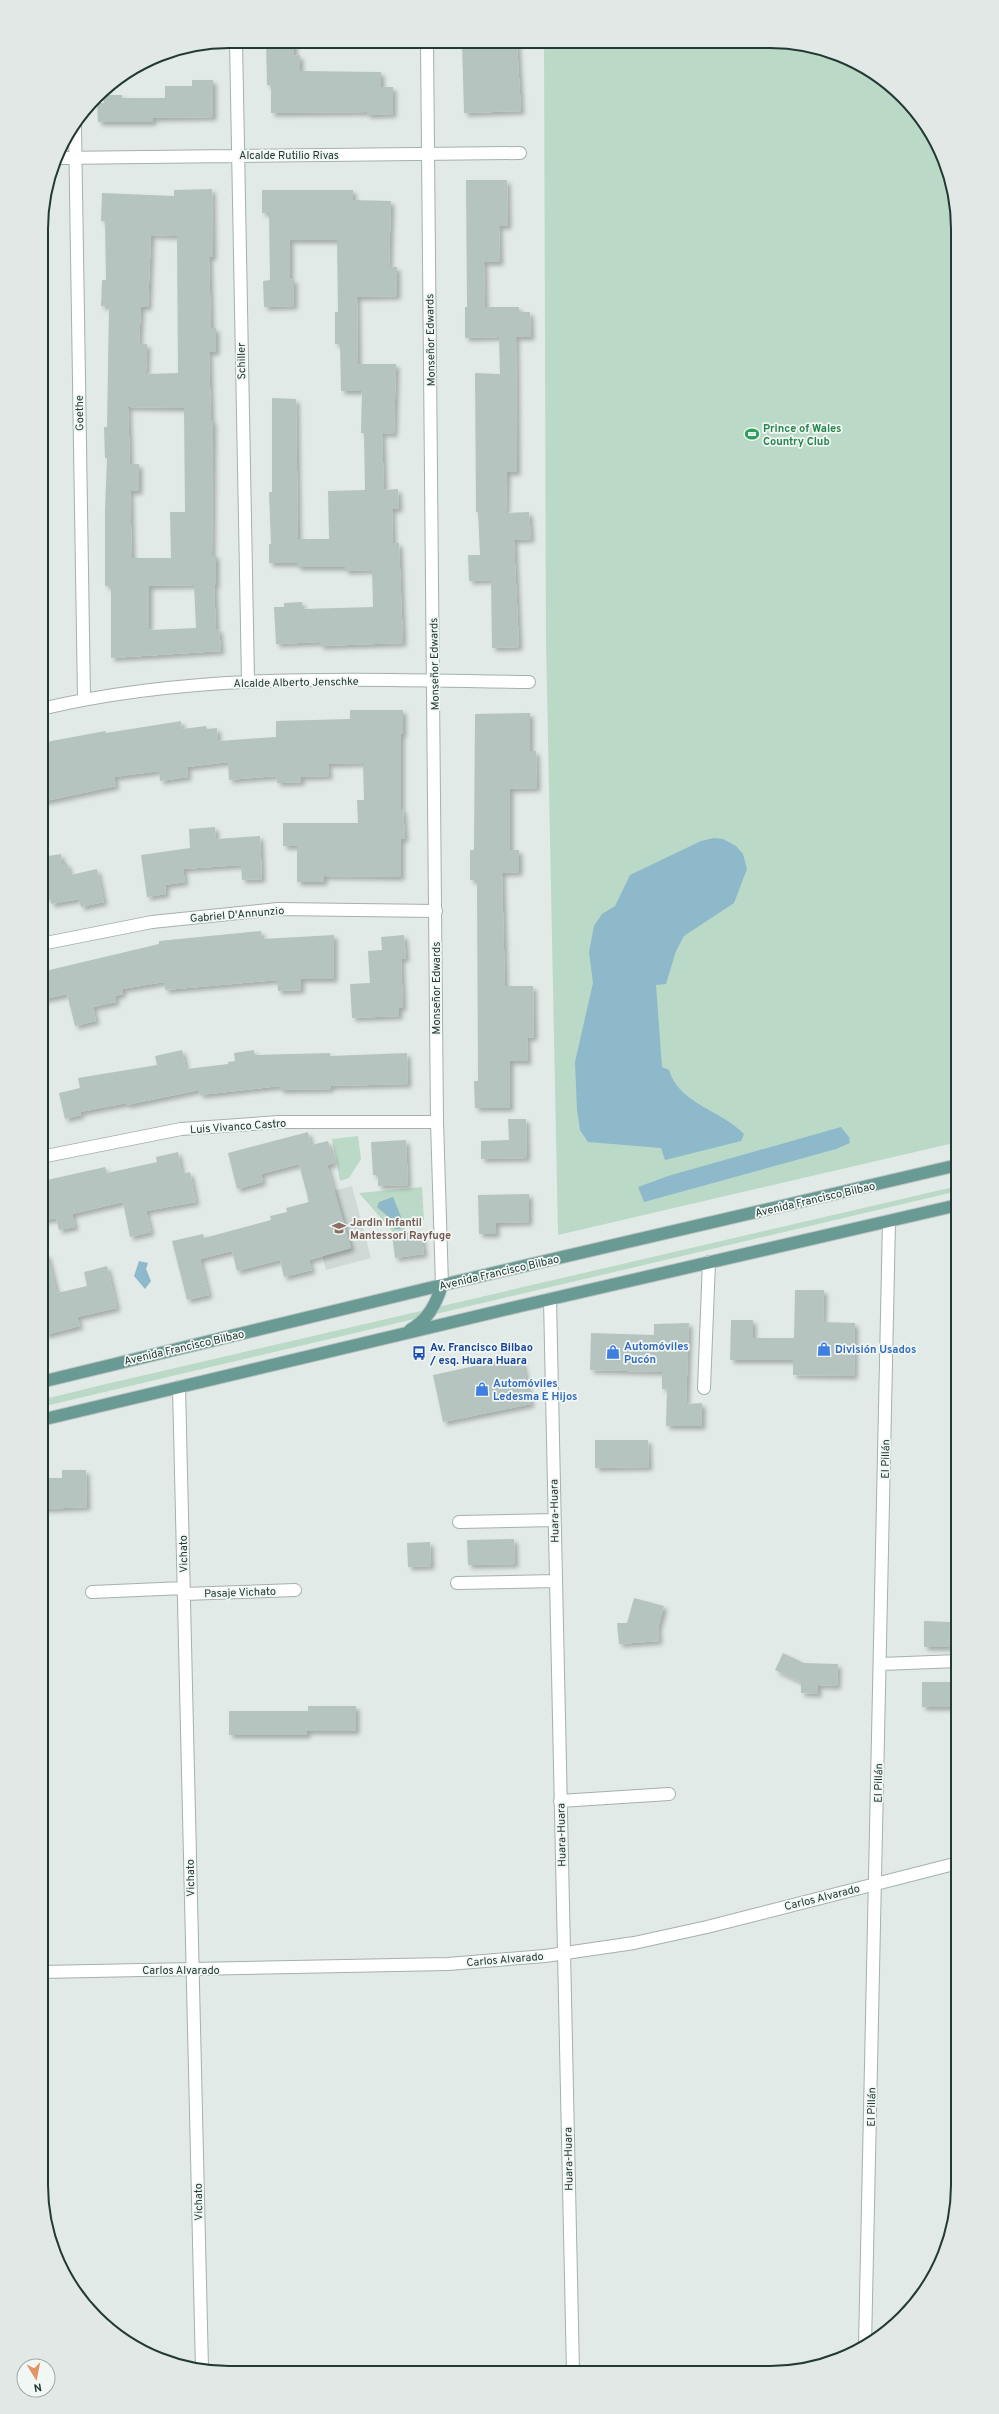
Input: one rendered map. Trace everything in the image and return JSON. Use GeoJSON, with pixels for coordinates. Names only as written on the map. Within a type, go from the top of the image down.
{"type":"FeatureCollection","features":[{"type":"Feature","properties":{"kind":"main road","name":"Avenida Francisco Bilbao"},"geometry":{"type":"LineString","coordinates":[[48,1380],[442,1285],[951,1167]]}},
{"type":"Feature","properties":{"kind":"main road"},"geometry":{"type":"LineString","coordinates":[[48,1418],[550,1299],[951,1207]]}},
{"type":"Feature","properties":{"kind":"main road"},"geometry":{"type":"LineString","coordinates":[[402,1334],[417,1326],[429,1315],[437,1301],[442,1285]]}},
{"type":"Feature","properties":{"kind":"street","name":"Schiller"},"geometry":{"type":"LineString","coordinates":[[236,48],[248,680]]}},
{"type":"Feature","properties":{"kind":"street","name":"Monseñor Edwards"},"geometry":{"type":"LineString","coordinates":[[427,48],[437,1122],[442,1285]]}},
{"type":"Feature","properties":{"kind":"street","name":"Goethe"},"geometry":{"type":"LineString","coordinates":[[75,133],[84,698]]}},
{"type":"Feature","properties":{"kind":"street","name":"Alcalde Rutilio Rivas"},"geometry":{"type":"LineString","coordinates":[[62,158],[520,153]]}},
{"type":"Feature","properties":{"kind":"street","name":"Alcalde Alberto Jenschke"},"geometry":{"type":"LineString","coordinates":[[48,707],[84,698],[248,680],[529,682]]}},
{"type":"Feature","properties":{"kind":"street","name":"Gabriel D'Annunzio"},"geometry":{"type":"LineString","coordinates":[[48,943],[152,922],[278,909],[436,911]]}},
{"type":"Feature","properties":{"kind":"street","name":"Luis Vivanco Castro"},"geometry":{"type":"LineString","coordinates":[[48,1156],[181,1129],[278,1122],[437,1122]]}},
{"type":"Feature","properties":{"kind":"street","name":"El Pillán"},"geometry":{"type":"LineString","coordinates":[[866,2339],[889,1220]]}},
{"type":"Feature","properties":{"kind":"street"},"geometry":{"type":"LineString","coordinates":[[704,1388],[709,1262]]}},
{"type":"Feature","properties":{"kind":"street","name":"Huara-Huara"},"geometry":{"type":"LineString","coordinates":[[550,1299],[573,2366]]}},
{"type":"Feature","properties":{"kind":"street","name":"Vichato"},"geometry":{"type":"LineString","coordinates":[[179,1387],[202,2364]]}},
{"type":"Feature","properties":{"kind":"street"},"geometry":{"type":"LineString","coordinates":[[459,1522],[554,1520]]}},
{"type":"Feature","properties":{"kind":"street"},"geometry":{"type":"LineString","coordinates":[[457,1583],[556,1581]]}},
{"type":"Feature","properties":{"kind":"street","name":"Pasaje Vichato"},"geometry":{"type":"LineString","coordinates":[[92,1592],[295,1590]]}},
{"type":"Feature","properties":{"kind":"street"},"geometry":{"type":"LineString","coordinates":[[881,1664],[951,1661]]}},
{"type":"Feature","properties":{"kind":"street"},"geometry":{"type":"LineString","coordinates":[[560,1801],[669,1794]]}},
{"type":"Feature","properties":{"kind":"street","name":"Carlos Alvarado"},"geometry":{"type":"LineString","coordinates":[[48,1972],[448,1964],[564,1953],[641,1942],[951,1865]]}},
{"type":"Feature","properties":{"kind":"shaded area","name":"Jardin Infantil Mantessori Rayfuge"},"geometry":{"type":"Polygon","coordinates":[[[352,1186],[371,1258],[326,1270],[307,1198],[352,1186]]]}},
{"type":"Feature","properties":{"kind":"green space","name":"Prince of Wales Country Club"},"geometry":{"type":"Polygon","coordinates":[[[544,48],[782,48],[817,54],[840,62],[861,72],[880,85],[898,101],[921,128],[937,159],[945,182],[951,217],[951,1144],[558,1235],[546,640],[544,48]]]}},
{"type":"Feature","properties":{"kind":"green space"},"geometry":{"type":"Polygon","coordinates":[[[358,1136],[361,1159],[349,1178],[340,1181],[332,1139],[358,1136]]]}},
{"type":"Feature","properties":{"kind":"green space"},"geometry":{"type":"Polygon","coordinates":[[[422,1187],[424,1220],[405,1223],[405,1231],[393,1232],[359,1193],[422,1187]]]}},
{"type":"Feature","properties":{"kind":"green space"},"geometry":{"type":"Polygon","coordinates":[[[951,1188],[951,1193],[48,1405],[48,1398],[951,1188]]]}},
{"type":"Feature","properties":{"kind":"water"},"geometry":{"type":"Polygon","coordinates":[[[714,838],[723,839],[736,846],[743,854],[747,869],[734,903],[684,936],[676,951],[666,984],[656,985],[662,1067],[669,1070],[674,1082],[691,1099],[735,1126],[744,1134],[741,1141],[665,1160],[661,1148],[588,1142],[580,1130],[577,1110],[575,1062],[593,983],[589,952],[594,926],[602,914],[615,906],[630,875],[701,841],[714,838]]]}},
{"type":"Feature","properties":{"kind":"water"},"geometry":{"type":"Polygon","coordinates":[[[841,1127],[849,1137],[850,1143],[836,1149],[644,1202],[638,1187],[668,1176],[841,1127]]]}},
{"type":"Feature","properties":{"kind":"water"},"geometry":{"type":"Polygon","coordinates":[[[393,1197],[404,1224],[400,1229],[394,1229],[393,1221],[377,1207],[379,1202],[393,1197]]]}},
{"type":"Feature","properties":{"kind":"water"},"geometry":{"type":"Polygon","coordinates":[[[139,1261],[148,1263],[146,1269],[151,1281],[145,1289],[134,1276],[139,1261]]]}},
{"type":"Feature","properties":{"kind":"building"},"geometry":{"type":"Polygon","coordinates":[[[266,48],[294,48],[294,56],[300,55],[300,71],[381,72],[381,87],[393,87],[393,114],[367,115],[367,112],[271,113],[271,85],[267,85],[266,48]]]}},
{"type":"Feature","properties":{"kind":"building"},"geometry":{"type":"Polygon","coordinates":[[[462,48],[517,48],[521,111],[464,113],[462,48]]]}},
{"type":"Feature","properties":{"kind":"building"},"geometry":{"type":"Polygon","coordinates":[[[192,80],[213,80],[213,117],[153,118],[153,122],[98,122],[97,105],[99,103],[104,103],[103,99],[108,95],[122,95],[122,98],[165,98],[165,86],[192,86],[192,80]]]}},
{"type":"Feature","properties":{"kind":"building"},"geometry":{"type":"Polygon","coordinates":[[[466,180],[507,180],[508,226],[499,226],[500,262],[484,262],[485,307],[519,307],[519,312],[530,312],[531,337],[516,337],[517,472],[507,472],[506,513],[529,512],[531,539],[514,540],[519,647],[492,648],[491,580],[469,581],[468,555],[480,555],[478,512],[476,512],[475,373],[500,374],[499,337],[465,338],[465,307],[467,307],[466,180]]]}},
{"type":"Feature","properties":{"kind":"building"},"geometry":{"type":"Polygon","coordinates":[[[212,189],[213,257],[209,257],[211,328],[216,328],[216,352],[209,352],[211,420],[213,420],[212,555],[216,555],[216,585],[214,585],[216,629],[219,629],[221,651],[111,658],[111,586],[105,586],[107,458],[105,458],[104,427],[107,427],[109,306],[101,306],[102,280],[106,280],[105,221],[101,221],[102,193],[174,196],[174,190],[212,189]],[[151,235],[148,307],[141,307],[139,344],[147,344],[146,374],[178,373],[177,236],[151,235]],[[128,407],[130,464],[139,464],[139,491],[130,491],[132,558],[171,558],[170,512],[185,512],[184,408],[128,407]],[[194,585],[149,586],[149,630],[196,628],[194,585]]]}},
{"type":"Feature","properties":{"kind":"building"},"geometry":{"type":"Polygon","coordinates":[[[262,190],[353,190],[353,200],[391,201],[389,267],[397,267],[397,296],[357,297],[358,364],[396,364],[394,434],[382,433],[384,490],[398,489],[399,509],[392,509],[393,543],[399,543],[403,643],[320,646],[320,642],[276,644],[274,607],[284,607],[284,603],[302,602],[302,609],[373,607],[372,570],[345,571],[345,567],[297,567],[297,563],[269,563],[269,544],[271,544],[269,492],[272,492],[272,398],[296,399],[298,539],[329,539],[328,491],[365,490],[364,433],[361,433],[362,391],[341,391],[340,344],[335,344],[335,312],[338,312],[337,240],[290,240],[290,280],[294,279],[294,306],[264,307],[263,281],[270,280],[269,213],[262,213],[262,190]]]}},
{"type":"Feature","properties":{"kind":"building"},"geometry":{"type":"Polygon","coordinates":[[[350,710],[403,710],[403,734],[401,734],[401,809],[403,809],[405,839],[401,839],[401,877],[324,876],[324,882],[297,882],[297,846],[283,846],[283,823],[358,823],[357,800],[364,800],[363,763],[328,764],[329,776],[301,777],[301,782],[277,783],[276,776],[229,780],[228,762],[187,767],[188,777],[160,781],[159,771],[114,777],[116,786],[48,801],[48,742],[105,731],[106,733],[181,721],[182,729],[206,726],[207,729],[217,728],[218,741],[276,737],[276,721],[350,719],[350,710]]]}},
{"type":"Feature","properties":{"kind":"building"},"geometry":{"type":"Polygon","coordinates":[[[530,713],[530,751],[536,751],[537,788],[510,789],[510,850],[519,850],[519,872],[502,873],[505,986],[533,986],[534,1037],[527,1038],[528,1061],[510,1061],[510,1108],[475,1108],[474,1081],[478,1081],[477,880],[470,880],[470,850],[474,850],[475,714],[530,713]]]}},
{"type":"Feature","properties":{"kind":"building"},"geometry":{"type":"Polygon","coordinates":[[[215,827],[216,839],[260,836],[262,879],[242,880],[241,865],[183,869],[185,882],[165,885],[166,894],[147,897],[141,855],[190,848],[189,829],[215,827]]]}},
{"type":"Feature","properties":{"kind":"building"},"geometry":{"type":"Polygon","coordinates":[[[61,854],[62,863],[67,863],[70,875],[97,869],[104,902],[81,907],[79,899],[51,904],[50,896],[48,896],[48,856],[61,854]]]}},
{"type":"Feature","properties":{"kind":"building"},"geometry":{"type":"Polygon","coordinates":[[[261,931],[262,939],[334,935],[334,979],[301,979],[301,990],[278,991],[277,980],[165,990],[164,982],[122,989],[123,994],[115,996],[116,1002],[93,1007],[96,1021],[75,1026],[67,994],[48,998],[48,970],[159,944],[159,941],[261,931]]]}},
{"type":"Feature","properties":{"kind":"building"},"geometry":{"type":"Polygon","coordinates":[[[404,935],[406,958],[401,959],[403,1007],[399,1008],[399,1016],[352,1018],[350,984],[370,983],[368,951],[382,950],[381,937],[404,935]]]}},
{"type":"Feature","properties":{"kind":"building"},"geometry":{"type":"Polygon","coordinates":[[[182,1050],[186,1069],[228,1064],[228,1062],[235,1061],[234,1053],[254,1050],[254,1055],[330,1053],[330,1056],[407,1053],[408,1084],[330,1086],[331,1089],[280,1090],[280,1086],[200,1095],[199,1090],[127,1105],[126,1103],[80,1112],[81,1115],[65,1119],[59,1093],[80,1088],[78,1078],[157,1065],[155,1056],[182,1050]]]}},
{"type":"Feature","properties":{"kind":"building"},"geometry":{"type":"Polygon","coordinates":[[[508,1119],[526,1119],[527,1158],[481,1159],[481,1141],[509,1140],[508,1119]]]}},
{"type":"Feature","properties":{"kind":"building"},"geometry":{"type":"Polygon","coordinates":[[[308,1132],[311,1145],[328,1141],[334,1163],[327,1165],[351,1248],[309,1260],[312,1270],[284,1277],[280,1260],[237,1271],[232,1251],[200,1259],[209,1295],[187,1300],[172,1241],[203,1234],[204,1238],[271,1220],[270,1216],[287,1212],[286,1208],[309,1202],[299,1164],[261,1174],[263,1182],[237,1189],[228,1153],[308,1132]]]}},
{"type":"Feature","properties":{"kind":"building"},"geometry":{"type":"Polygon","coordinates":[[[406,1140],[408,1185],[378,1186],[378,1175],[373,1175],[371,1142],[406,1140]]]}},
{"type":"Feature","properties":{"kind":"building"},"geometry":{"type":"Polygon","coordinates":[[[178,1152],[182,1174],[190,1172],[196,1202],[146,1211],[151,1232],[130,1237],[123,1202],[72,1214],[75,1227],[59,1230],[56,1218],[48,1220],[48,1180],[105,1167],[107,1173],[157,1162],[156,1157],[178,1152]]]}},
{"type":"Feature","properties":{"kind":"building"},"geometry":{"type":"Polygon","coordinates":[[[529,1194],[529,1222],[496,1223],[496,1234],[479,1234],[478,1195],[529,1194]]]}},
{"type":"Feature","properties":{"kind":"building"},"geometry":{"type":"Polygon","coordinates":[[[421,1231],[424,1254],[395,1258],[392,1234],[421,1231]]]}},
{"type":"Feature","properties":{"kind":"building"},"geometry":{"type":"Polygon","coordinates":[[[48,1258],[57,1293],[87,1286],[84,1272],[107,1266],[117,1308],[77,1317],[80,1326],[48,1334],[48,1258]]]}},
{"type":"Feature","properties":{"kind":"building","name":"División Usados"},"geometry":{"type":"Polygon","coordinates":[[[795,1290],[824,1290],[823,1322],[855,1323],[854,1376],[793,1375],[793,1360],[730,1360],[731,1320],[753,1320],[753,1338],[794,1338],[795,1290]]]}},
{"type":"Feature","properties":{"kind":"building"},"geometry":{"type":"Polygon","coordinates":[[[689,1323],[686,1404],[702,1403],[702,1426],[666,1426],[667,1389],[662,1389],[662,1372],[590,1370],[591,1333],[654,1335],[654,1324],[689,1323]]]}},
{"type":"Feature","properties":{"kind":"building","name":"Automóviles Ledesma E Hijos"},"geometry":{"type":"Polygon","coordinates":[[[521,1356],[531,1404],[443,1422],[433,1375],[521,1356]]]}},
{"type":"Feature","properties":{"kind":"building"},"geometry":{"type":"Polygon","coordinates":[[[595,1440],[648,1440],[649,1467],[595,1468],[595,1440]]]}},
{"type":"Feature","properties":{"kind":"building"},"geometry":{"type":"Polygon","coordinates":[[[62,1470],[86,1470],[87,1507],[48,1509],[48,1478],[62,1478],[62,1470]]]}},
{"type":"Feature","properties":{"kind":"building"},"geometry":{"type":"Polygon","coordinates":[[[514,1539],[515,1564],[468,1565],[467,1540],[514,1539]]]}},
{"type":"Feature","properties":{"kind":"building"},"geometry":{"type":"Polygon","coordinates":[[[430,1542],[431,1566],[408,1567],[407,1543],[430,1542]]]}},
{"type":"Feature","properties":{"kind":"building"},"geometry":{"type":"Polygon","coordinates":[[[634,1598],[664,1606],[658,1628],[659,1641],[619,1644],[617,1623],[627,1623],[634,1598]]]}},
{"type":"Feature","properties":{"kind":"building"},"geometry":{"type":"Polygon","coordinates":[[[924,1621],[950,1622],[949,1647],[924,1647],[924,1621]]]}},
{"type":"Feature","properties":{"kind":"building"},"geometry":{"type":"Polygon","coordinates":[[[783,1653],[804,1663],[838,1664],[837,1686],[818,1685],[818,1694],[801,1693],[801,1682],[775,1670],[783,1653]]]}},
{"type":"Feature","properties":{"kind":"building"},"geometry":{"type":"Polygon","coordinates":[[[922,1682],[951,1682],[951,1707],[922,1707],[922,1682]]]}},
{"type":"Feature","properties":{"kind":"building"},"geometry":{"type":"Polygon","coordinates":[[[308,1706],[356,1706],[356,1731],[307,1731],[307,1735],[229,1735],[229,1711],[308,1711],[308,1706]]]}},
{"type":"Feature","properties":{"kind":"place","name":"Prince of Wales Country Club"},"geometry":{"type":"Point","coordinates":[752,434]}},
{"type":"Feature","properties":{"kind":"place","name":"Jardin Infantil Mantessori Rayfuge"},"geometry":{"type":"Point","coordinates":[339,1228]}},
{"type":"Feature","properties":{"kind":"place","name":"División Usados"},"geometry":{"type":"Point","coordinates":[824,1349]}},
{"type":"Feature","properties":{"kind":"place","name":"Automóviles Pucón"},"geometry":{"type":"Point","coordinates":[613,1352]}},
{"type":"Feature","properties":{"kind":"place","name":"Av. Francisco Bilbao / esq. Huara Huara"},"geometry":{"type":"Point","coordinates":[419,1353]}},
{"type":"Feature","properties":{"kind":"place","name":"Automóviles Ledesma E Hijos"},"geometry":{"type":"Point","coordinates":[482,1389]}}]}
